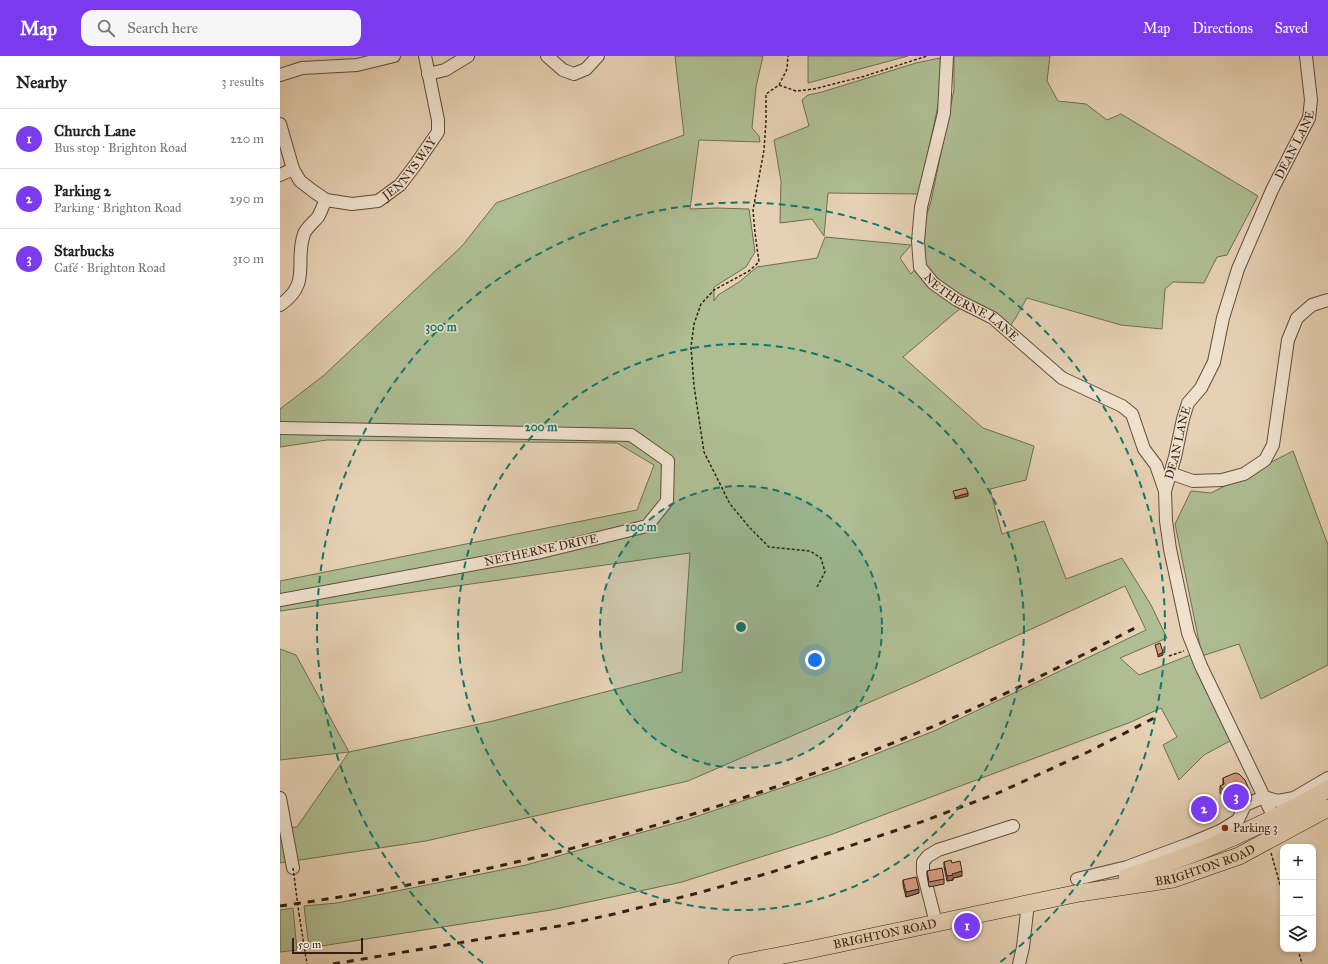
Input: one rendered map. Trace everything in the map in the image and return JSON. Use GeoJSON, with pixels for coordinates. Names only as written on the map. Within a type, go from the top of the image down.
{"type":"FeatureCollection","features":[{"type":"Feature","properties":{"kind":"highway","name":"BRIGHTON ROAD"},"geometry":{"type":"LineString","coordinates":[[737,964],[1028,903],[1078,886],[1167,864],[1195,848],[1231,839],[1275,818],[1302,799],[1328,789]]}},
{"type":"Feature","properties":{"kind":"highway","name":"BRIGHTON ROAD"},"geometry":{"type":"LineString","coordinates":[[1078,886],[1173,878],[1239,856],[1328,808]]}},
{"type":"Feature","properties":{"kind":"street"},"geometry":{"type":"LineString","coordinates":[[280,75],[302,68],[356,65],[394,56]]}},
{"type":"Feature","properties":{"kind":"street","name":"JENNYS WAY"},"geometry":{"type":"LineString","coordinates":[[280,124],[293,169],[300,181],[326,200],[352,204],[378,201],[400,185],[442,132],[425,56]]}},
{"type":"Feature","properties":{"kind":"street"},"geometry":{"type":"LineString","coordinates":[[428,74],[446,70],[468,56]]}},
{"type":"Feature","properties":{"kind":"street"},"geometry":{"type":"LineString","coordinates":[[547,56],[563,70],[574,74],[586,69],[598,56]]}},
{"type":"Feature","properties":{"kind":"street","name":"NETHERNE LANE"},"geometry":{"type":"LineString","coordinates":[[947,56],[944,113],[921,207],[918,241],[920,267],[933,283],[957,300],[993,318],[1062,378],[1122,406],[1132,414],[1144,449],[1156,465],[1165,491]]}},
{"type":"Feature","properties":{"kind":"street","name":"DEAN LANE"},"geometry":{"type":"LineString","coordinates":[[1274,838],[1275,818],[1201,666],[1188,633],[1170,549],[1166,521],[1165,491],[1188,403],[1201,388],[1214,362],[1223,318],[1238,269],[1272,190],[1309,118],[1311,100],[1306,56]]}},
{"type":"Feature","properties":{"kind":"street"},"geometry":{"type":"LineString","coordinates":[[280,175],[293,169]]}},
{"type":"Feature","properties":{"kind":"street"},"geometry":{"type":"LineString","coordinates":[[280,305],[288,300],[297,288],[300,278],[304,233],[319,215],[326,200]]}},
{"type":"Feature","properties":{"kind":"street"},"geometry":{"type":"LineString","coordinates":[[1170,473],[1193,481],[1222,480],[1244,474],[1265,460],[1273,445],[1288,340],[1297,318],[1312,305],[1328,300]]}},
{"type":"Feature","properties":{"kind":"street","name":"NETHERNE DRIVE"},"geometry":{"type":"LineString","coordinates":[[280,428],[631,435],[668,461],[667,501],[647,526],[541,552],[280,600]]}},
{"type":"Feature","properties":{"kind":"street"},"geometry":{"type":"LineString","coordinates":[[1264,797],[1278,800],[1302,799],[1328,778]]}},
{"type":"Feature","properties":{"kind":"street","name":"BRIGHTON ROAD"},"geometry":{"type":"LineString","coordinates":[[1195,848],[1238,820],[1245,805],[1264,797]]}},
{"type":"Feature","properties":{"kind":"street"},"geometry":{"type":"LineString","coordinates":[[280,798],[293,868]]}},
{"type":"Feature","properties":{"kind":"street"},"geometry":{"type":"LineString","coordinates":[[936,923],[923,872],[922,862],[938,850],[1012,826]]}},
{"type":"Feature","properties":{"kind":"street"},"geometry":{"type":"LineString","coordinates":[[1019,964],[1023,947],[1028,903]]}},
{"type":"Feature","properties":{"kind":"path"},"geometry":{"type":"LineString","coordinates":[[788,56],[787,69],[780,85],[766,94],[764,150],[753,210],[754,233],[759,262],[749,271],[714,290],[701,304],[694,324],[691,347],[694,386],[704,452],[730,504],[750,528],[770,547],[810,551],[821,558],[825,572],[817,587]]}},
{"type":"Feature","properties":{"kind":"path"},"geometry":{"type":"LineString","coordinates":[[780,85],[796,91],[814,89],[865,76],[927,56]]}},
{"type":"Feature","properties":{"kind":"path"},"geometry":{"type":"LineString","coordinates":[[1170,656],[1194,647]]}},
{"type":"Feature","properties":{"kind":"path"},"geometry":{"type":"LineString","coordinates":[[1274,838],[1272,855],[1280,884]]}},
{"type":"Feature","properties":{"kind":"path"},"geometry":{"type":"LineString","coordinates":[[293,868],[307,964]]}},
{"type":"Feature","properties":{"kind":"path"},"geometry":{"type":"LineString","coordinates":[[1299,952],[1302,964]]}},
{"type":"Feature","properties":{"kind":"green space"},"geometry":{"type":"Polygon","coordinates":[[[675,56],[763,56],[756,87],[752,128],[759,136],[760,142],[699,140],[690,209],[749,209],[755,252],[746,267],[714,287],[714,301],[718,295],[739,282],[757,267],[817,258],[825,237],[911,245],[900,258],[911,274],[921,262],[920,237],[931,201],[954,90],[954,56],[1050,56],[1047,81],[1058,101],[1086,104],[1107,120],[1121,114],[1258,196],[1227,255],[1217,257],[1204,283],[1173,282],[1165,289],[1162,329],[1121,325],[1027,298],[1005,333],[963,306],[903,357],[983,428],[1034,446],[1026,480],[990,489],[1002,534],[1044,521],[1066,579],[1122,558],[1151,605],[1167,638],[1120,658],[1139,675],[1193,654],[1230,741],[1204,755],[1179,780],[1163,745],[1177,737],[1161,708],[1131,722],[830,835],[682,882],[551,910],[309,948],[304,906],[337,903],[526,865],[686,820],[840,768],[934,731],[1146,630],[1125,586],[914,683],[688,781],[426,841],[280,863],[280,828],[297,827],[349,752],[493,721],[682,672],[690,553],[280,611],[280,581],[637,510],[654,465],[617,443],[327,440],[280,447],[280,409],[323,376],[462,246],[496,203],[684,135],[675,56]]]}},
{"type":"Feature","properties":{"kind":"green space"},"geometry":{"type":"Polygon","coordinates":[[[808,56],[908,56],[808,83],[808,56]]]}},
{"type":"Feature","properties":{"kind":"green space"},"geometry":{"type":"Polygon","coordinates":[[[940,58],[942,87],[919,194],[828,193],[824,236],[812,219],[780,223],[781,181],[774,140],[809,126],[802,100],[808,95],[916,63],[940,58]]]}},
{"type":"Feature","properties":{"kind":"green space"},"geometry":{"type":"Polygon","coordinates":[[[1293,451],[1328,545],[1328,665],[1261,699],[1239,644],[1202,656],[1175,524],[1191,491],[1211,493],[1293,451]]]}},
{"type":"Feature","properties":{"kind":"green space"},"geometry":{"type":"Polygon","coordinates":[[[280,649],[296,655],[349,752],[280,760],[280,649]]]}},
{"type":"Feature","properties":{"kind":"green space"},"geometry":{"type":"Polygon","coordinates":[[[293,908],[297,950],[280,952],[280,910],[293,908]]]}},
{"type":"Feature","properties":{"kind":"building"},"geometry":{"type":"Polygon","coordinates":[[[966,488],[968,493],[955,497],[953,491],[966,488]]]}},
{"type":"Feature","properties":{"kind":"building"},"geometry":{"type":"Polygon","coordinates":[[[1160,643],[1163,652],[1158,655],[1155,645],[1160,643]]]}},
{"type":"Feature","properties":{"kind":"building"},"geometry":{"type":"Polygon","coordinates":[[[1235,773],[1239,774],[1245,780],[1251,794],[1230,801],[1227,794],[1220,786],[1224,784],[1223,778],[1235,773]]]}},
{"type":"Feature","properties":{"kind":"building"},"geometry":{"type":"Polygon","coordinates":[[[951,860],[952,863],[960,861],[962,871],[947,876],[944,862],[951,860]]]}},
{"type":"Feature","properties":{"kind":"building"},"geometry":{"type":"Polygon","coordinates":[[[942,868],[944,879],[929,882],[927,871],[942,868]]]}},
{"type":"Feature","properties":{"kind":"building"},"geometry":{"type":"Polygon","coordinates":[[[916,877],[919,889],[906,892],[903,880],[916,877]]]}},
{"type":"Feature","properties":{"kind":"railway"},"geometry":{"type":"LineString","coordinates":[[280,906],[361,893],[521,861],[600,841],[757,793],[834,766],[939,724],[1024,685],[1135,628]]}},
{"type":"Feature","properties":{"kind":"railway"},"geometry":{"type":"LineString","coordinates":[[333,964],[559,926],[698,893],[769,873],[924,821],[998,793],[1088,752],[1156,717]]}},
{"type":"Feature","properties":{"kind":"place","name":"Starbucks"},"geometry":{"type":"Point","coordinates":[1236,797]}},
{"type":"Feature","properties":{"kind":"place","name":"Parking 2"},"geometry":{"type":"Point","coordinates":[1204,809]}},
{"type":"Feature","properties":{"kind":"place","name":"Parking 3"},"geometry":{"type":"Point","coordinates":[1225,828]}},
{"type":"Feature","properties":{"kind":"place","name":"Church Lane"},"geometry":{"type":"Point","coordinates":[967,926]}}]}
